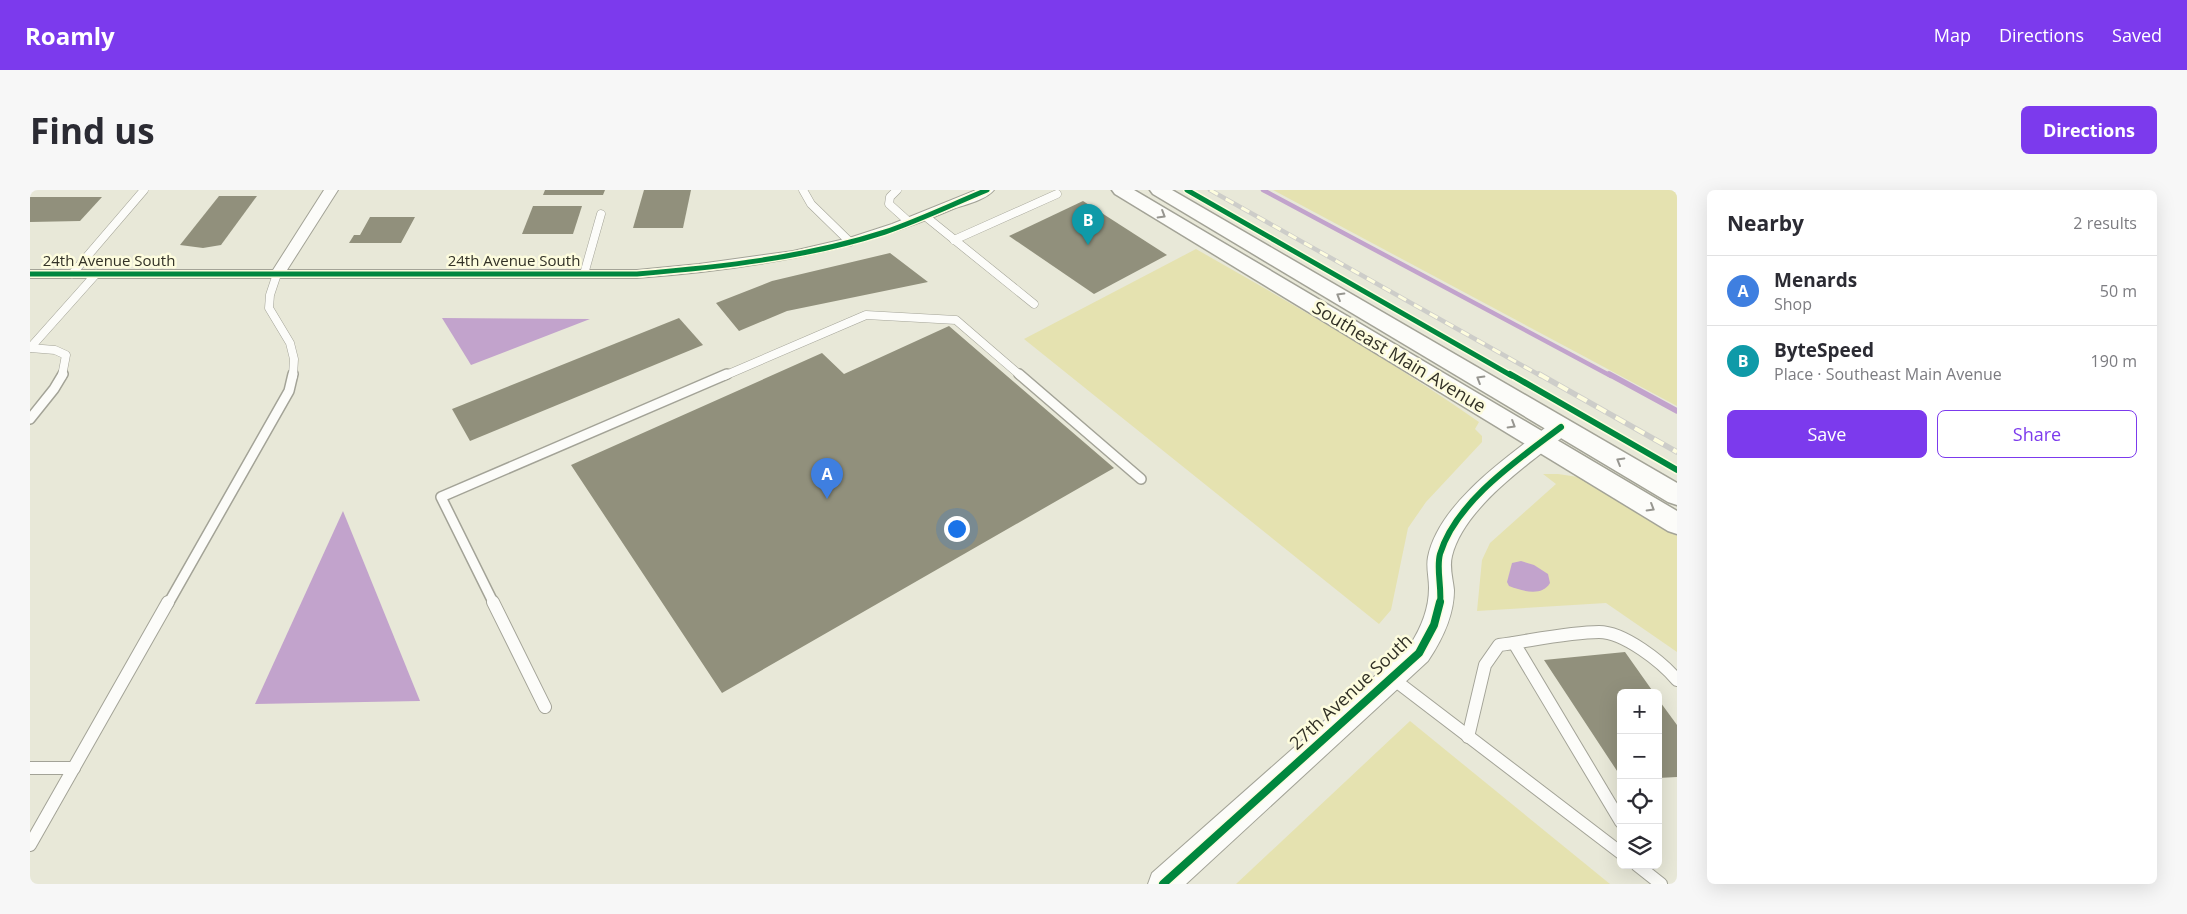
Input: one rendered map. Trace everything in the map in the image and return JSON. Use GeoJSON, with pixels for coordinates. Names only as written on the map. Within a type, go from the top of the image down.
{"type":"FeatureCollection","features":[{"type":"Feature","properties":{"kind":"main road","name":"Southeast Main Avenue"},"geometry":{"type":"LineString","coordinates":[[1121,190],[1551,435],[1677,524]]}},
{"type":"Feature","properties":{"kind":"main road"},"geometry":{"type":"LineString","coordinates":[[1159,190],[1551,435],[1677,494]]}},
{"type":"Feature","properties":{"kind":"street"},"geometry":{"type":"LineString","coordinates":[[277,274],[331,190]]}},
{"type":"Feature","properties":{"kind":"street","name":"24th Avenue South"},"geometry":{"type":"LineString","coordinates":[[30,274],[637,274],[696,269],[768,260],[850,242],[925,216],[987,190]]}},
{"type":"Feature","properties":{"kind":"street","name":"27th Avenue South"},"geometry":{"type":"LineString","coordinates":[[1163,884],[1419,653],[1434,629],[1441,594],[1440,556],[1450,528],[1502,474],[1551,435]]}},
{"type":"Feature","properties":{"kind":"lane"},"geometry":{"type":"LineString","coordinates":[[72,274],[144,190]]}},
{"type":"Feature","properties":{"kind":"lane"},"geometry":{"type":"LineString","coordinates":[[803,190],[811,204],[850,242]]}},
{"type":"Feature","properties":{"kind":"lane"},"geometry":{"type":"LineString","coordinates":[[897,190],[890,197],[889,204],[909,222]]}},
{"type":"Feature","properties":{"kind":"lane"},"geometry":{"type":"LineString","coordinates":[[954,240],[1057,194]]}},
{"type":"Feature","properties":{"kind":"lane"},"geometry":{"type":"LineString","coordinates":[[584,274],[601,214]]}},
{"type":"Feature","properties":{"kind":"lane"},"geometry":{"type":"LineString","coordinates":[[925,216],[1034,304]]}},
{"type":"Feature","properties":{"kind":"lane"},"geometry":{"type":"LineString","coordinates":[[30,348],[96,274]]}},
{"type":"Feature","properties":{"kind":"lane"},"geometry":{"type":"LineString","coordinates":[[30,845],[289,391],[295,373],[295,354],[289,337],[270,310],[269,298],[277,274]]}},
{"type":"Feature","properties":{"kind":"lane"},"geometry":{"type":"LineString","coordinates":[[545,707],[441,497],[866,314],[956,320],[1142,479]]}},
{"type":"Feature","properties":{"kind":"lane"},"geometry":{"type":"LineString","coordinates":[[30,348],[55,350],[66,355],[67,365],[64,375],[30,419]]}},
{"type":"Feature","properties":{"kind":"lane"},"geometry":{"type":"LineString","coordinates":[[1468,737],[1485,665],[1499,645],[1601,632],[1635,644],[1669,670],[1677,680]]}},
{"type":"Feature","properties":{"kind":"lane"},"geometry":{"type":"LineString","coordinates":[[1514,643],[1617,815]]}},
{"type":"Feature","properties":{"kind":"lane"},"geometry":{"type":"LineString","coordinates":[[1392,678],[1617,850]]}},
{"type":"Feature","properties":{"kind":"lane"},"geometry":{"type":"LineString","coordinates":[[30,768],[74,768]]}},
{"type":"Feature","properties":{"kind":"lane"},"geometry":{"type":"LineString","coordinates":[[1642,869],[1658,881]]}},
{"type":"Feature","properties":{"kind":"lane"},"geometry":{"type":"LineString","coordinates":[[1649,869],[1658,881]]}},
{"type":"Feature","properties":{"kind":"shaded area"},"geometry":{"type":"Polygon","coordinates":[[[1273,190],[1677,190],[1677,406],[1273,190]]]}},
{"type":"Feature","properties":{"kind":"shaded area"},"geometry":{"type":"Polygon","coordinates":[[[1196,249],[1375,354],[1479,422],[1475,429],[1482,436],[1482,442],[1426,502],[1408,528],[1391,610],[1379,624],[1024,339],[1196,249]]]}},
{"type":"Feature","properties":{"kind":"shaded area"},"geometry":{"type":"Polygon","coordinates":[[[442,318],[590,319],[471,365],[442,318]]]}},
{"type":"Feature","properties":{"kind":"shaded area"},"geometry":{"type":"Polygon","coordinates":[[[1543,474],[1578,477],[1677,536],[1677,652],[1606,603],[1477,611],[1482,560],[1490,543],[1556,484],[1543,474]]]}},
{"type":"Feature","properties":{"kind":"shaded area"},"geometry":{"type":"Polygon","coordinates":[[[343,511],[420,701],[255,704],[343,511]]]}},
{"type":"Feature","properties":{"kind":"shaded area"},"geometry":{"type":"Polygon","coordinates":[[[1521,561],[1534,565],[1548,574],[1550,583],[1542,590],[1531,592],[1509,586],[1507,582],[1512,563],[1521,561]]]}},
{"type":"Feature","properties":{"kind":"shaded area"},"geometry":{"type":"Polygon","coordinates":[[[1410,721],[1610,884],[1236,884],[1410,721]]]}},
{"type":"Feature","properties":{"kind":"building"},"geometry":{"type":"Polygon","coordinates":[[[545,190],[605,190],[603,195],[543,195],[545,190]]]}},
{"type":"Feature","properties":{"kind":"building"},"geometry":{"type":"Polygon","coordinates":[[[644,190],[691,190],[683,228],[633,228],[644,190]]]}},
{"type":"Feature","properties":{"kind":"building"},"geometry":{"type":"Polygon","coordinates":[[[219,196],[257,196],[221,245],[203,248],[180,245],[219,196]]]}},
{"type":"Feature","properties":{"kind":"building"},"geometry":{"type":"Polygon","coordinates":[[[30,197],[102,197],[80,221],[30,222],[30,197]]]}},
{"type":"Feature","properties":{"kind":"building"},"geometry":{"type":"Polygon","coordinates":[[[1083,201],[1167,255],[1094,294],[1009,236],[1083,201]]]}},
{"type":"Feature","properties":{"kind":"building"},"geometry":{"type":"Polygon","coordinates":[[[533,206],[582,206],[573,234],[522,234],[533,206]]]}},
{"type":"Feature","properties":{"kind":"building"},"geometry":{"type":"Polygon","coordinates":[[[370,217],[415,217],[401,243],[349,243],[354,235],[360,235],[370,217]]]}},
{"type":"Feature","properties":{"kind":"building"},"geometry":{"type":"Polygon","coordinates":[[[890,253],[928,282],[787,311],[739,331],[716,303],[772,281],[890,253]]]}},
{"type":"Feature","properties":{"kind":"building"},"geometry":{"type":"Polygon","coordinates":[[[679,318],[703,345],[470,441],[452,409],[679,318]]]}},
{"type":"Feature","properties":{"kind":"building"},"geometry":{"type":"Polygon","coordinates":[[[949,326],[1114,468],[722,693],[571,465],[822,353],[844,374],[949,326]]]}},
{"type":"Feature","properties":{"kind":"building"},"geometry":{"type":"Polygon","coordinates":[[[1625,652],[1651,689],[1617,689],[1617,771],[1544,660],[1625,652]]]}},
{"type":"Feature","properties":{"kind":"building"},"geometry":{"type":"Polygon","coordinates":[[[1662,704],[1677,725],[1677,777],[1662,778],[1662,704]]]}},
{"type":"Feature","properties":{"kind":"waterway"},"geometry":{"type":"LineString","coordinates":[[1263,190],[1611,376]]}},
{"type":"Feature","properties":{"kind":"waterway"},"geometry":{"type":"LineString","coordinates":[[1609,374],[1677,411]]}},
{"type":"Feature","properties":{"kind":"railway"},"geometry":{"type":"LineString","coordinates":[[1210,190],[1541,376]]}},
{"type":"Feature","properties":{"kind":"railway"},"geometry":{"type":"LineString","coordinates":[[1539,374],[1677,452]]}},
{"type":"Feature","properties":{"kind":"cycle path"},"geometry":{"type":"LineString","coordinates":[[30,274],[637,274],[668,272],[731,265],[824,249],[884,232],[987,190]]}},
{"type":"Feature","properties":{"kind":"cycle path"},"geometry":{"type":"LineString","coordinates":[[1187,190],[1677,470]]}},
{"type":"Feature","properties":{"kind":"cycle path"},"geometry":{"type":"LineString","coordinates":[[1163,884],[1419,653],[1431,632],[1439,610],[1441,588],[1439,560],[1447,537],[1458,520],[1490,485],[1561,427]]}},
{"type":"Feature","properties":{"kind":"place","name":"ByteSpeed"},"geometry":{"type":"Point","coordinates":[1088,245]}},
{"type":"Feature","properties":{"kind":"place","name":"Menards"},"geometry":{"type":"Point","coordinates":[827,499]}}]}
